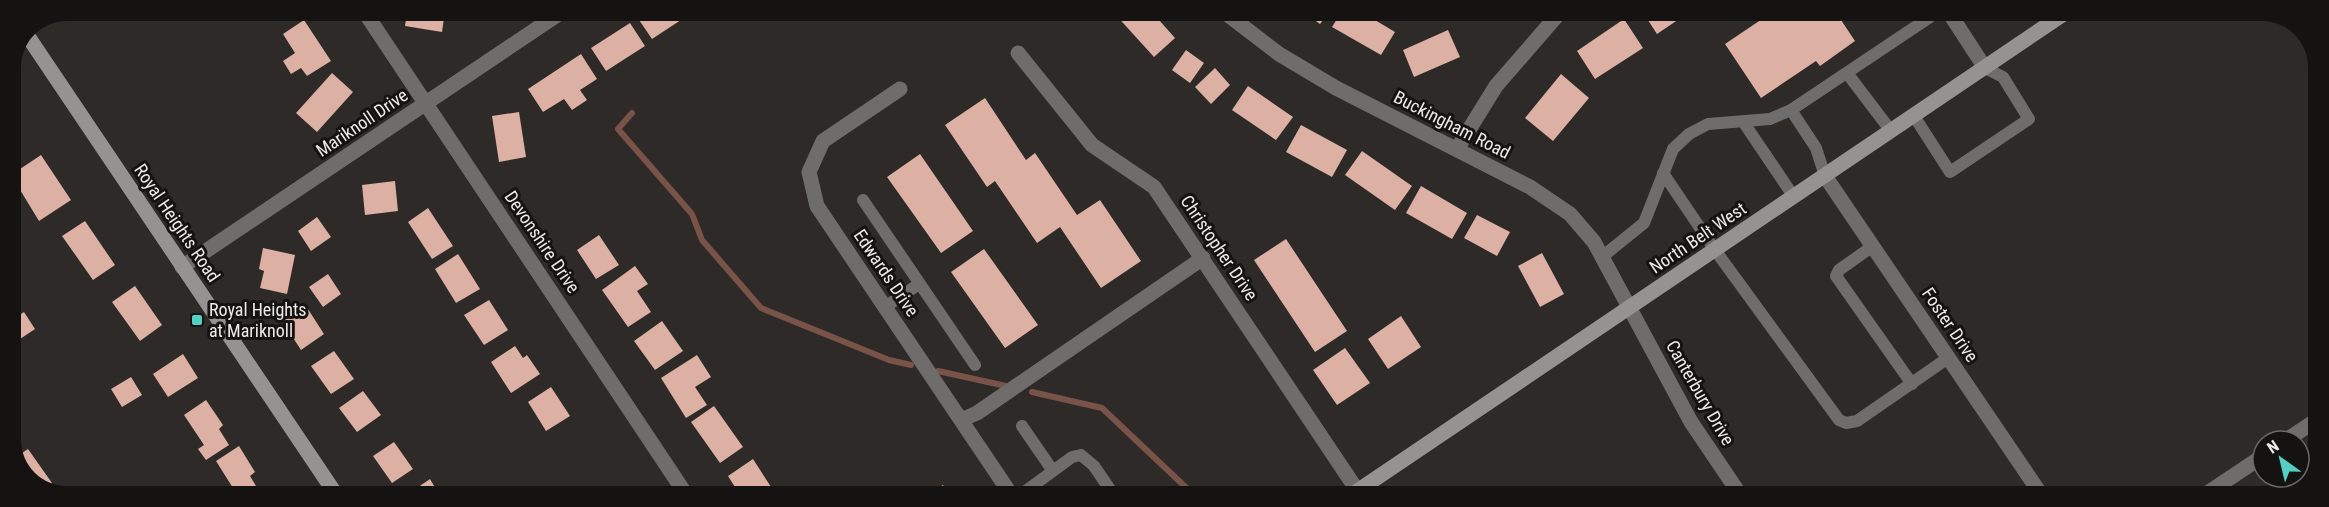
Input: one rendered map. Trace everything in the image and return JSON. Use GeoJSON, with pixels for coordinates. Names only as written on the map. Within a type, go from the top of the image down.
{"type":"FeatureCollection","features":[{"type":"Feature","properties":{"kind":"main road","name":"North Belt West"},"geometry":{"type":"LineString","coordinates":[[1368,486],[1985,68],[2051,21]]}},
{"type":"Feature","properties":{"kind":"main road","name":"Royal Heights Road"},"geometry":{"type":"LineString","coordinates":[[31,40],[330,486]]}},
{"type":"Feature","properties":{"kind":"street","name":"Devonshire Drive"},"geometry":{"type":"LineString","coordinates":[[371,21],[680,486]]}},
{"type":"Feature","properties":{"kind":"street","name":"Mariknoll Drive"},"geometry":{"type":"LineString","coordinates":[[182,267],[548,21]]}},
{"type":"Feature","properties":{"kind":"street","name":"Buckingham Road"},"geometry":{"type":"LineString","coordinates":[[1236,21],[1279,54],[1336,88],[1530,187],[1570,214],[1594,242],[1629,308]]}},
{"type":"Feature","properties":{"kind":"street"},"geometry":{"type":"LineString","coordinates":[[1457,149],[1496,86],[1552,21]]}},
{"type":"Feature","properties":{"kind":"street"},"geometry":{"type":"LineString","coordinates":[[1954,21],[1985,68]]}},
{"type":"Feature","properties":{"kind":"street","name":"Christopher Drive"},"geometry":{"type":"LineString","coordinates":[[1018,53],[1092,145],[1154,187],[1203,258],[1351,486]]}},
{"type":"Feature","properties":{"kind":"street","name":"Edwards Drive"},"geometry":{"type":"LineString","coordinates":[[900,88],[824,141],[809,172],[817,206],[1005,486]]}},
{"type":"Feature","properties":{"kind":"street","name":"Foster Drive"},"geometry":{"type":"LineString","coordinates":[[1825,176],[2035,486]]}},
{"type":"Feature","properties":{"kind":"street"},"geometry":{"type":"LineString","coordinates":[[961,420],[977,413],[1203,258]]}},
{"type":"Feature","properties":{"kind":"street","name":"Canterbury Drive"},"geometry":{"type":"LineString","coordinates":[[1629,308],[1690,422],[1734,486]]}},
{"type":"Feature","properties":{"kind":"street"},"geometry":{"type":"LineString","coordinates":[[2218,486],[2251,464]]}},
{"type":"Feature","properties":{"kind":"lane"},"geometry":{"type":"LineString","coordinates":[[1602,257],[1644,223],[1673,149],[1689,134],[1708,124],[1744,123],[1770,119],[1791,111],[1924,21]]}},
{"type":"Feature","properties":{"kind":"lane"},"geometry":{"type":"LineString","coordinates":[[1914,116],[1950,172],[2029,119],[2003,77],[1985,68]]}},
{"type":"Feature","properties":{"kind":"lane"},"geometry":{"type":"LineString","coordinates":[[1847,73],[1891,131]]}},
{"type":"Feature","properties":{"kind":"lane"},"geometry":{"type":"LineString","coordinates":[[1791,111],[1816,148],[1825,176]]}},
{"type":"Feature","properties":{"kind":"lane"},"geometry":{"type":"LineString","coordinates":[[1744,123],[1794,197]]}},
{"type":"Feature","properties":{"kind":"lane"},"geometry":{"type":"LineString","coordinates":[[1663,173],[1715,250],[1839,420],[1846,423],[1857,422],[1948,358]]}},
{"type":"Feature","properties":{"kind":"lane"},"geometry":{"type":"LineString","coordinates":[[863,200],[975,364]]}},
{"type":"Feature","properties":{"kind":"lane"},"geometry":{"type":"LineString","coordinates":[[1873,246],[1839,270],[1836,276],[1912,384]]}},
{"type":"Feature","properties":{"kind":"lane"},"geometry":{"type":"LineString","coordinates":[[885,307],[920,284]]}},
{"type":"Feature","properties":{"kind":"lane"},"geometry":{"type":"LineString","coordinates":[[1022,426],[1053,471]]}},
{"type":"Feature","properties":{"kind":"lane"},"geometry":{"type":"LineString","coordinates":[[1033,486],[1081,455],[1094,466],[1108,486]]}},
{"type":"Feature","properties":{"kind":"building"},"geometry":{"type":"Polygon","coordinates":[[[305,21],[331,61],[307,76],[301,68],[291,74],[283,61],[295,53],[283,34],[305,21]]]}},
{"type":"Feature","properties":{"kind":"building"},"geometry":{"type":"Polygon","coordinates":[[[406,21],[444,21],[442,32],[405,26],[406,21]]]}},
{"type":"Feature","properties":{"kind":"building"},"geometry":{"type":"Polygon","coordinates":[[[640,21],[679,21],[652,39],[640,21]]]}},
{"type":"Feature","properties":{"kind":"building"},"geometry":{"type":"Polygon","coordinates":[[[1121,21],[1160,21],[1175,38],[1154,57],[1121,21]]]}},
{"type":"Feature","properties":{"kind":"building"},"geometry":{"type":"Polygon","coordinates":[[[1336,21],[1377,21],[1395,32],[1381,55],[1332,27],[1336,21]]]}},
{"type":"Feature","properties":{"kind":"building"},"geometry":{"type":"Polygon","coordinates":[[[1621,21],[1625,21],[1643,48],[1595,79],[1577,51],[1621,21]]]}},
{"type":"Feature","properties":{"kind":"building"},"geometry":{"type":"Polygon","coordinates":[[[1649,21],[1676,21],[1657,34],[1649,21]]]}},
{"type":"Feature","properties":{"kind":"building"},"geometry":{"type":"Polygon","coordinates":[[[1759,21],[1842,21],[1855,41],[1820,66],[1816,61],[1761,98],[1725,44],[1759,21]]]}},
{"type":"Feature","properties":{"kind":"building"},"geometry":{"type":"Polygon","coordinates":[[[630,23],[645,46],[606,71],[591,48],[630,23]]]}},
{"type":"Feature","properties":{"kind":"building"},"geometry":{"type":"Polygon","coordinates":[[[1448,30],[1460,57],[1414,77],[1403,50],[1448,30]]]}},
{"type":"Feature","properties":{"kind":"building"},"geometry":{"type":"Polygon","coordinates":[[[1186,50],[1204,63],[1190,83],[1172,70],[1186,50]]]}},
{"type":"Feature","properties":{"kind":"building"},"geometry":{"type":"Polygon","coordinates":[[[581,54],[597,79],[580,90],[587,100],[572,110],[564,99],[543,112],[528,89],[581,54]]]}},
{"type":"Feature","properties":{"kind":"building"},"geometry":{"type":"Polygon","coordinates":[[[1215,68],[1230,85],[1211,104],[1195,87],[1215,68]]]}},
{"type":"Feature","properties":{"kind":"building"},"geometry":{"type":"Polygon","coordinates":[[[332,73],[353,92],[317,132],[296,113],[332,73]]]}},
{"type":"Feature","properties":{"kind":"building"},"geometry":{"type":"Polygon","coordinates":[[[1561,74],[1589,98],[1553,141],[1525,118],[1561,74]]]}},
{"type":"Feature","properties":{"kind":"building"},"geometry":{"type":"Polygon","coordinates":[[[1248,86],[1293,117],[1276,140],[1232,110],[1248,86]]]}},
{"type":"Feature","properties":{"kind":"building"},"geometry":{"type":"Polygon","coordinates":[[[985,98],[1026,160],[1035,153],[1077,215],[1100,200],[1141,261],[1101,288],[1060,227],[1037,243],[995,181],[987,187],[945,125],[985,98]]]}},
{"type":"Feature","properties":{"kind":"building"},"geometry":{"type":"Polygon","coordinates":[[[519,112],[526,157],[499,162],[492,116],[519,112]]]}},
{"type":"Feature","properties":{"kind":"building"},"geometry":{"type":"Polygon","coordinates":[[[1301,125],[1347,150],[1332,177],[1286,152],[1301,125]]]}},
{"type":"Feature","properties":{"kind":"building"},"geometry":{"type":"Polygon","coordinates":[[[1362,151],[1412,186],[1395,210],[1345,175],[1362,151]]]}},
{"type":"Feature","properties":{"kind":"building"},"geometry":{"type":"Polygon","coordinates":[[[920,154],[973,231],[941,253],[887,177],[920,154]]]}},
{"type":"Feature","properties":{"kind":"building"},"geometry":{"type":"Polygon","coordinates":[[[41,155],[71,200],[39,221],[21,191],[21,168],[41,155]]]}},
{"type":"Feature","properties":{"kind":"building"},"geometry":{"type":"Polygon","coordinates":[[[395,181],[398,211],[365,215],[362,185],[395,181]]]}},
{"type":"Feature","properties":{"kind":"building"},"geometry":{"type":"Polygon","coordinates":[[[1421,186],[1467,213],[1452,239],[1406,213],[1421,186]]]}},
{"type":"Feature","properties":{"kind":"building"},"geometry":{"type":"Polygon","coordinates":[[[428,208],[453,246],[432,259],[408,222],[428,208]]]}},
{"type":"Feature","properties":{"kind":"building"},"geometry":{"type":"Polygon","coordinates":[[[1477,215],[1510,232],[1497,256],[1464,238],[1477,215]]]}},
{"type":"Feature","properties":{"kind":"building"},"geometry":{"type":"Polygon","coordinates":[[[317,217],[331,237],[311,251],[298,231],[317,217]]]}},
{"type":"Feature","properties":{"kind":"building"},"geometry":{"type":"Polygon","coordinates":[[[85,221],[115,265],[93,280],[62,236],[85,221]]]}},
{"type":"Feature","properties":{"kind":"building"},"geometry":{"type":"Polygon","coordinates":[[[599,235],[619,265],[596,279],[577,250],[599,235]]]}},
{"type":"Feature","properties":{"kind":"building"},"geometry":{"type":"Polygon","coordinates":[[[1286,239],[1347,331],[1315,352],[1254,260],[1286,239]]]}},
{"type":"Feature","properties":{"kind":"building"},"geometry":{"type":"Polygon","coordinates":[[[263,248],[295,255],[287,294],[260,288],[264,271],[259,269],[263,248]]]}},
{"type":"Feature","properties":{"kind":"building"},"geometry":{"type":"Polygon","coordinates":[[[984,249],[1038,325],[1005,348],[951,272],[984,249]]]}},
{"type":"Feature","properties":{"kind":"building"},"geometry":{"type":"Polygon","coordinates":[[[1542,253],[1564,294],[1540,307],[1518,266],[1542,253]]]}},
{"type":"Feature","properties":{"kind":"building"},"geometry":{"type":"Polygon","coordinates":[[[458,254],[480,289],[456,303],[435,269],[458,254]]]}},
{"type":"Feature","properties":{"kind":"building"},"geometry":{"type":"Polygon","coordinates":[[[635,266],[648,284],[637,291],[651,312],[628,327],[602,290],[635,266]]]}},
{"type":"Feature","properties":{"kind":"building"},"geometry":{"type":"Polygon","coordinates":[[[328,274],[341,294],[323,307],[309,287],[328,274]]]}},
{"type":"Feature","properties":{"kind":"building"},"geometry":{"type":"Polygon","coordinates":[[[135,286],[162,325],[140,341],[112,302],[135,286]]]}},
{"type":"Feature","properties":{"kind":"building"},"geometry":{"type":"Polygon","coordinates":[[[489,300],[508,330],[484,345],[464,315],[489,300]]]}},
{"type":"Feature","properties":{"kind":"building"},"geometry":{"type":"Polygon","coordinates":[[[306,306],[324,334],[301,350],[282,321],[306,306]]]}},
{"type":"Feature","properties":{"kind":"building"},"geometry":{"type":"Polygon","coordinates":[[[24,312],[35,329],[21,338],[21,314],[24,312]]]}},
{"type":"Feature","properties":{"kind":"building"},"geometry":{"type":"Polygon","coordinates":[[[1401,316],[1421,347],[1388,369],[1368,339],[1401,316]]]}},
{"type":"Feature","properties":{"kind":"building"},"geometry":{"type":"Polygon","coordinates":[[[662,321],[683,351],[655,370],[634,341],[662,321]]]}},
{"type":"Feature","properties":{"kind":"building"},"geometry":{"type":"Polygon","coordinates":[[[515,346],[523,358],[527,355],[540,374],[511,393],[491,362],[515,346]]]}},
{"type":"Feature","properties":{"kind":"building"},"geometry":{"type":"Polygon","coordinates":[[[1345,348],[1370,383],[1337,405],[1313,370],[1345,348]]]}},
{"type":"Feature","properties":{"kind":"building"},"geometry":{"type":"Polygon","coordinates":[[[334,351],[354,379],[331,394],[311,366],[334,351]]]}},
{"type":"Feature","properties":{"kind":"building"},"geometry":{"type":"Polygon","coordinates":[[[183,354],[198,378],[168,397],[153,374],[183,354]]]}},
{"type":"Feature","properties":{"kind":"building"},"geometry":{"type":"Polygon","coordinates":[[[697,355],[711,377],[695,387],[707,405],[686,418],[661,378],[697,355]]]}},
{"type":"Feature","properties":{"kind":"building"},"geometry":{"type":"Polygon","coordinates":[[[131,377],[142,395],[122,407],[111,389],[131,377]]]}},
{"type":"Feature","properties":{"kind":"building"},"geometry":{"type":"Polygon","coordinates":[[[551,387],[570,416],[546,431],[528,402],[551,387]]]}},
{"type":"Feature","properties":{"kind":"building"},"geometry":{"type":"Polygon","coordinates":[[[363,391],[381,415],[357,432],[339,408],[363,391]]]}},
{"type":"Feature","properties":{"kind":"building"},"geometry":{"type":"Polygon","coordinates":[[[206,400],[223,425],[219,429],[229,445],[206,460],[198,449],[204,445],[184,415],[206,400]]]}},
{"type":"Feature","properties":{"kind":"building"},"geometry":{"type":"Polygon","coordinates":[[[714,406],[743,447],[720,463],[691,422],[714,406]]]}},
{"type":"Feature","properties":{"kind":"building"},"geometry":{"type":"Polygon","coordinates":[[[394,442],[413,469],[392,483],[373,456],[394,442]]]}},
{"type":"Feature","properties":{"kind":"building"},"geometry":{"type":"Polygon","coordinates":[[[239,446],[255,472],[250,476],[256,486],[232,486],[216,461],[239,446]]]}},
{"type":"Feature","properties":{"kind":"building"},"geometry":{"type":"Polygon","coordinates":[[[28,449],[52,483],[44,480],[33,470],[27,463],[23,452],[28,449]]]}},
{"type":"Feature","properties":{"kind":"building"},"geometry":{"type":"Polygon","coordinates":[[[753,459],[770,486],[734,486],[728,476],[753,459]]]}},
{"type":"Feature","properties":{"kind":"building"},"geometry":{"type":"Polygon","coordinates":[[[430,479],[434,486],[420,486],[430,479]]]}},
{"type":"Feature","properties":{"kind":"waterway"},"geometry":{"type":"LineString","coordinates":[[632,113],[618,129],[692,214],[702,240],[761,308],[889,360],[911,365]]}},
{"type":"Feature","properties":{"kind":"waterway"},"geometry":{"type":"LineString","coordinates":[[938,371],[1006,386]]}},
{"type":"Feature","properties":{"kind":"waterway"},"geometry":{"type":"LineString","coordinates":[[1032,392],[1102,408],[1184,486]]}},
{"type":"Feature","properties":{"kind":"place","name":"Royal Heights at Mariknoll"},"geometry":{"type":"Point","coordinates":[197,320]}}]}
